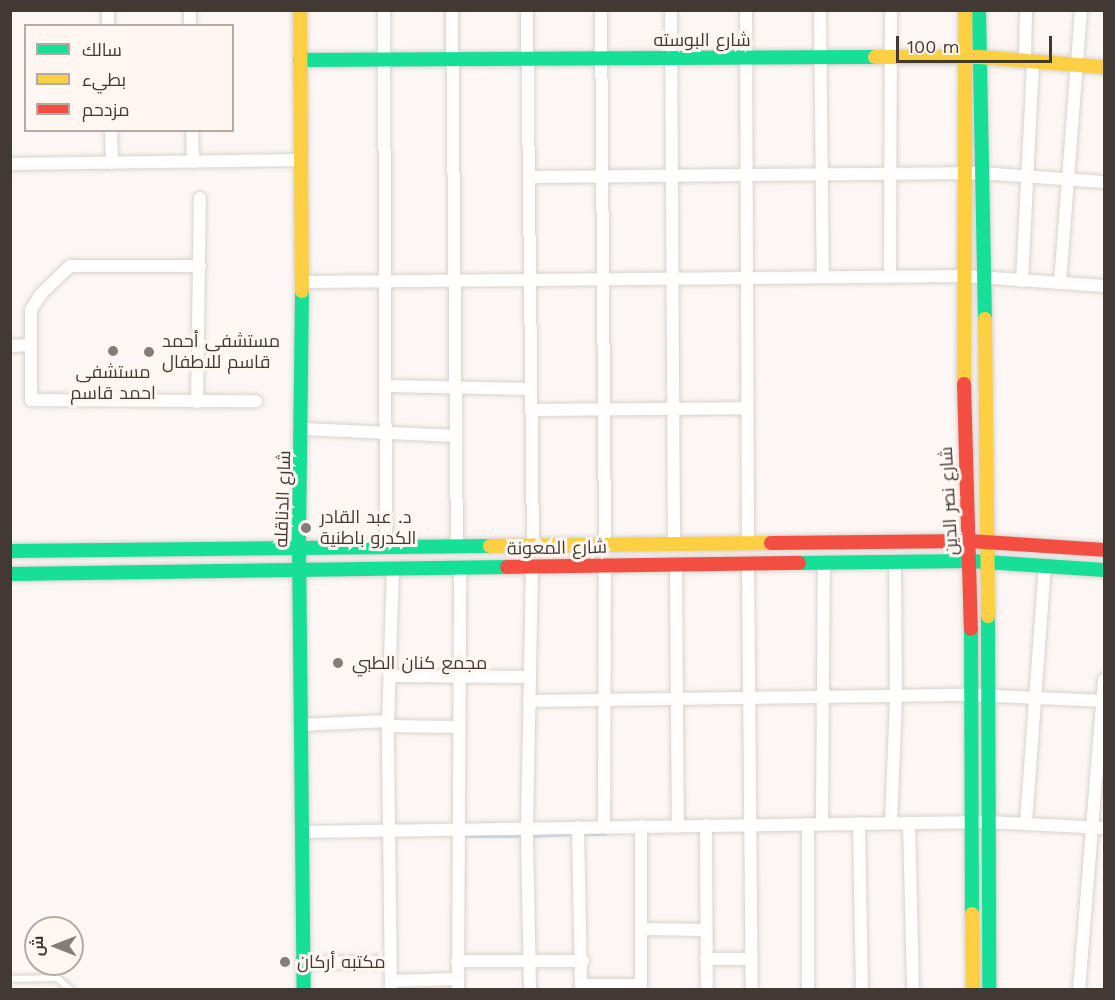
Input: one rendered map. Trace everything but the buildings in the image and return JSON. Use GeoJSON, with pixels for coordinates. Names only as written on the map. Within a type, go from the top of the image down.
{"type":"FeatureCollection","features":[{"type":"Feature","properties":{"kind":"main road","name":"شارع الدناقله"},"geometry":{"type":"LineString","coordinates":[[300,10],[303,429],[299,569],[304,990]]}},
{"type":"Feature","properties":{"kind":"main road","name":"شارع نصر الدين"},"geometry":{"type":"LineString","coordinates":[[965,10],[972,57],[981,173],[989,990]]}},
{"type":"Feature","properties":{"kind":"main road","name":"شارع نصر الدين"},"geometry":{"type":"LineString","coordinates":[[973,990],[972,694],[970,541],[964,455],[964,276],[965,173],[972,57],[979,10]]}},
{"type":"Feature","properties":{"kind":"main road","name":"شارع البوسته"},"geometry":{"type":"LineString","coordinates":[[300,60],[972,57],[1104,67]]}},
{"type":"Feature","properties":{"kind":"main road","name":"شارع المعونة"},"geometry":{"type":"LineString","coordinates":[[10,551],[970,541],[1104,550]]}},
{"type":"Feature","properties":{"kind":"main road","name":"شارع المعونة"},"geometry":{"type":"LineString","coordinates":[[10,574],[970,561],[1104,570]]}},
{"type":"Feature","properties":{"kind":"street"},"geometry":{"type":"LineString","coordinates":[[384,10],[386,386],[384,435],[387,547]]}},
{"type":"Feature","properties":{"kind":"street"},"geometry":{"type":"LineString","coordinates":[[452,10],[457,546]]}},
{"type":"Feature","properties":{"kind":"street"},"geometry":{"type":"LineString","coordinates":[[526,10],[533,545]]}},
{"type":"Feature","properties":{"kind":"street"},"geometry":{"type":"LineString","coordinates":[[601,10],[605,544]]}},
{"type":"Feature","properties":{"kind":"street"},"geometry":{"type":"LineString","coordinates":[[671,10],[670,177],[674,544]]}},
{"type":"Feature","properties":{"kind":"street"},"geometry":{"type":"LineString","coordinates":[[746,10],[748,543]]}},
{"type":"Feature","properties":{"kind":"street"},"geometry":{"type":"LineString","coordinates":[[820,10],[823,277]]}},
{"type":"Feature","properties":{"kind":"street"},"geometry":{"type":"LineString","coordinates":[[890,277],[891,10]]}},
{"type":"Feature","properties":{"kind":"street"},"geometry":{"type":"LineString","coordinates":[[1022,281],[1029,175],[1029,61],[1026,10]]}},
{"type":"Feature","properties":{"kind":"street"},"geometry":{"type":"LineString","coordinates":[[1060,283],[1081,10]]}},
{"type":"Feature","properties":{"kind":"street"},"geometry":{"type":"LineString","coordinates":[[111,132],[112,163]]}},
{"type":"Feature","properties":{"kind":"street"},"geometry":{"type":"LineString","coordinates":[[192,132],[193,162]]}},
{"type":"Feature","properties":{"kind":"street"},"geometry":{"type":"LineString","coordinates":[[10,164],[301,160]]}},
{"type":"Feature","properties":{"kind":"street"},"geometry":{"type":"LineString","coordinates":[[529,177],[981,173],[1104,182]]}},
{"type":"Feature","properties":{"kind":"street"},"geometry":{"type":"LineString","coordinates":[[197,402],[200,198]]}},
{"type":"Feature","properties":{"kind":"street"},"geometry":{"type":"LineString","coordinates":[[200,266],[70,266],[34,303],[29,345],[31,400],[256,401]]}},
{"type":"Feature","properties":{"kind":"street"},"geometry":{"type":"LineString","coordinates":[[302,282],[964,276],[1104,286]]}},
{"type":"Feature","properties":{"kind":"street"},"geometry":{"type":"LineString","coordinates":[[10,346],[29,345]]}},
{"type":"Feature","properties":{"kind":"street"},"geometry":{"type":"LineString","coordinates":[[386,386],[531,389]]}},
{"type":"Feature","properties":{"kind":"street"},"geometry":{"type":"LineString","coordinates":[[531,410],[746,408]]}},
{"type":"Feature","properties":{"kind":"street"},"geometry":{"type":"LineString","coordinates":[[303,429],[384,435],[456,436]]}},
{"type":"Feature","properties":{"kind":"street"},"geometry":{"type":"LineString","coordinates":[[891,823],[896,698],[895,562]]}},
{"type":"Feature","properties":{"kind":"street"},"geometry":{"type":"LineString","coordinates":[[822,824],[824,563]]}},
{"type":"Feature","properties":{"kind":"street"},"geometry":{"type":"LineString","coordinates":[[676,564],[678,826]]}},
{"type":"Feature","properties":{"kind":"street"},"geometry":{"type":"LineString","coordinates":[[748,564],[752,990]]}},
{"type":"Feature","properties":{"kind":"street"},"geometry":{"type":"LineString","coordinates":[[604,827],[602,700],[605,565]]}},
{"type":"Feature","properties":{"kind":"street"},"geometry":{"type":"LineString","coordinates":[[530,990],[527,828],[532,566]]}},
{"type":"Feature","properties":{"kind":"street"},"geometry":{"type":"LineString","coordinates":[[1026,823],[1038,698],[1045,566]]}},
{"type":"Feature","properties":{"kind":"street"},"geometry":{"type":"LineString","coordinates":[[393,568],[388,676],[391,985],[458,984],[460,567]]}},
{"type":"Feature","properties":{"kind":"street"},"geometry":{"type":"LineString","coordinates":[[388,676],[529,676]]}},
{"type":"Feature","properties":{"kind":"street"},"geometry":{"type":"LineString","coordinates":[[1079,990],[1098,827],[1104,680]]}},
{"type":"Feature","properties":{"kind":"street"},"geometry":{"type":"LineString","coordinates":[[529,701],[750,696],[896,698],[972,694],[1104,701]]}},
{"type":"Feature","properties":{"kind":"street"},"geometry":{"type":"LineString","coordinates":[[301,725],[387,721],[388,726]]}},
{"type":"Feature","properties":{"kind":"street"},"geometry":{"type":"LineString","coordinates":[[388,726],[458,727]]}},
{"type":"Feature","properties":{"kind":"street"},"geometry":{"type":"LineString","coordinates":[[302,832],[972,822],[1098,827]]}},
{"type":"Feature","properties":{"kind":"street"},"geometry":{"type":"LineString","coordinates":[[859,823],[862,990]]}},
{"type":"Feature","properties":{"kind":"street"},"geometry":{"type":"LineString","coordinates":[[909,823],[913,990]]}},
{"type":"Feature","properties":{"kind":"street"},"geometry":{"type":"LineString","coordinates":[[808,824],[808,990]]}},
{"type":"Feature","properties":{"kind":"street"},"geometry":{"type":"LineString","coordinates":[[706,825],[707,990]]}},
{"type":"Feature","properties":{"kind":"street"},"geometry":{"type":"LineString","coordinates":[[578,827],[583,961],[581,987],[641,987],[641,826]]}},
{"type":"Feature","properties":{"kind":"street"},"geometry":{"type":"LineString","coordinates":[[642,929],[705,930]]}},
{"type":"Feature","properties":{"kind":"street"},"geometry":{"type":"LineString","coordinates":[[706,959],[752,959]]}},
{"type":"Feature","properties":{"kind":"street"},"geometry":{"type":"LineString","coordinates":[[457,961],[583,961]]}},
{"type":"Feature","properties":{"kind":"street"},"geometry":{"type":"LineString","coordinates":[[303,963],[390,962]]}},
{"type":"Feature","properties":{"kind":"lane"},"geometry":{"type":"LineString","coordinates":[[10,979],[57,978],[71,990]]}},
{"type":"Feature","properties":{"kind":"waterway"},"geometry":{"type":"LineString","coordinates":[[531,836],[575,834]]}},
{"type":"Feature","properties":{"kind":"waterway"},"geometry":{"type":"LineString","coordinates":[[582,834],[605,834]]}},
{"type":"Feature","properties":{"kind":"waterway"},"geometry":{"type":"LineString","coordinates":[[462,836],[524,836]]}},
{"type":"Feature","properties":{"kind":"traffic: fast"},"geometry":{"type":"LineString","coordinates":[[979,10],[985,319]]}},
{"type":"Feature","properties":{"kind":"traffic: fast"},"geometry":{"type":"LineString","coordinates":[[300,60],[875,57]]}},
{"type":"Feature","properties":{"kind":"traffic: fast"},"geometry":{"type":"LineString","coordinates":[[302,291],[299,547],[304,990]]}},
{"type":"Feature","properties":{"kind":"traffic: fast"},"geometry":{"type":"LineString","coordinates":[[10,551],[490,546]]}},
{"type":"Feature","properties":{"kind":"traffic: fast"},"geometry":{"type":"LineString","coordinates":[[799,563],[971,561],[1104,570]]}},
{"type":"Feature","properties":{"kind":"traffic: fast"},"geometry":{"type":"LineString","coordinates":[[10,574],[507,567]]}},
{"type":"Feature","properties":{"kind":"traffic: fast"},"geometry":{"type":"LineString","coordinates":[[988,616],[989,990]]}},
{"type":"Feature","properties":{"kind":"traffic: fast"},"geometry":{"type":"LineString","coordinates":[[971,629],[972,914]]}},
{"type":"Feature","properties":{"kind":"traffic: slow"},"geometry":{"type":"LineString","coordinates":[[300,10],[302,291]]}},
{"type":"Feature","properties":{"kind":"traffic: slow"},"geometry":{"type":"LineString","coordinates":[[964,384],[965,10]]}},
{"type":"Feature","properties":{"kind":"traffic: slow"},"geometry":{"type":"LineString","coordinates":[[875,57],[979,57],[1104,67]]}},
{"type":"Feature","properties":{"kind":"traffic: slow"},"geometry":{"type":"LineString","coordinates":[[985,319],[988,616]]}},
{"type":"Feature","properties":{"kind":"traffic: slow"},"geometry":{"type":"LineString","coordinates":[[490,546],[771,543]]}},
{"type":"Feature","properties":{"kind":"traffic: slow"},"geometry":{"type":"LineString","coordinates":[[972,914],[973,990]]}},
{"type":"Feature","properties":{"kind":"traffic: jam"},"geometry":{"type":"LineString","coordinates":[[964,384],[971,629]]}},
{"type":"Feature","properties":{"kind":"traffic: jam"},"geometry":{"type":"LineString","coordinates":[[771,543],[970,541],[1104,550]]}},
{"type":"Feature","properties":{"kind":"traffic: jam"},"geometry":{"type":"LineString","coordinates":[[507,567],[799,563]]}},
{"type":"Feature","properties":{"kind":"place","name":"مستشفى احمد قاسم"},"geometry":{"type":"Point","coordinates":[113,351]}},
{"type":"Feature","properties":{"kind":"place","name":"مستشفى أحمد قاسم للاطفال"},"geometry":{"type":"Point","coordinates":[149,352]}},
{"type":"Feature","properties":{"kind":"place","name":"د. عبد القادر الكدرو باطنية"},"geometry":{"type":"Point","coordinates":[306,528]}},
{"type":"Feature","properties":{"kind":"place","name":"مجمع كنان الطبي"},"geometry":{"type":"Point","coordinates":[338,663]}},
{"type":"Feature","properties":{"kind":"place","name":"مكتبه أركان"},"geometry":{"type":"Point","coordinates":[285,962]}}]}
